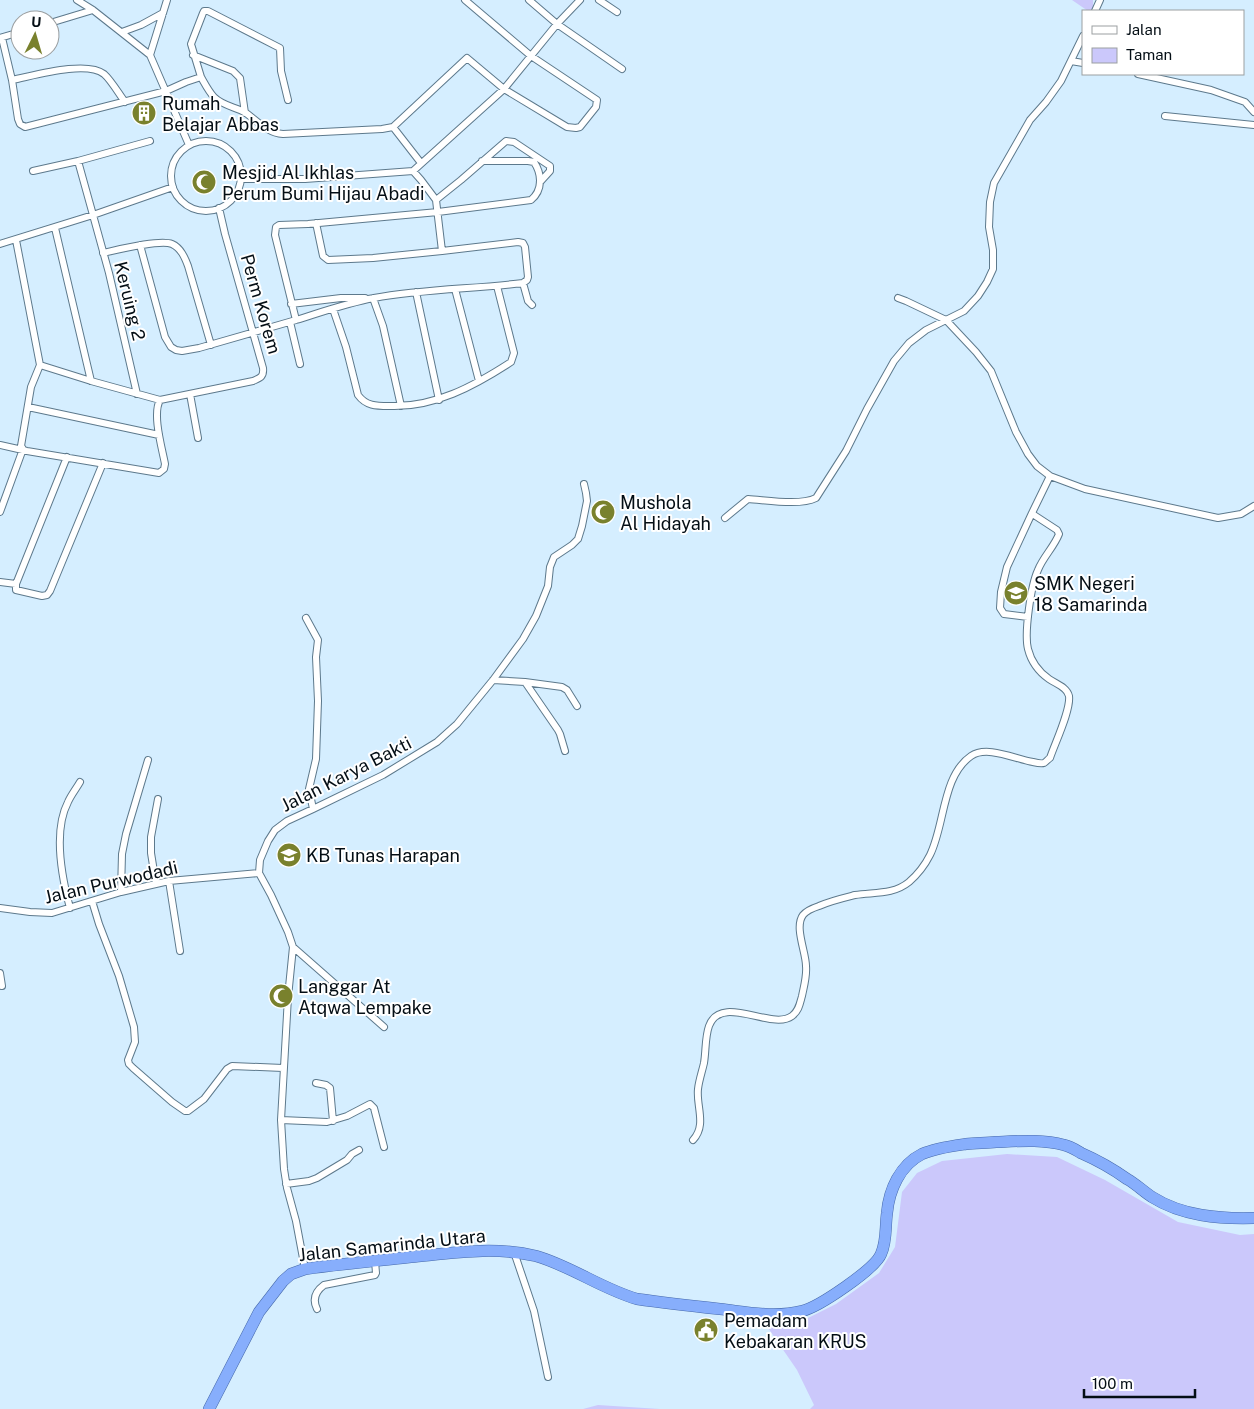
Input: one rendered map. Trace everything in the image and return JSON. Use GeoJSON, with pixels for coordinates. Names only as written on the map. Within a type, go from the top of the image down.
{"type":"FeatureCollection","features":[{"type":"Feature","properties":{"kind":"highway","name":"Jalan Samarinda Utara"},"geometry":{"type":"LineString","coordinates":[[209,1409],[259,1312],[283,1281],[291,1274],[305,1269],[459,1252],[514,1252],[537,1257],[563,1266],[617,1293],[637,1299],[766,1314],[786,1313],[816,1306],[878,1260],[883,1249],[886,1234],[888,1202],[898,1176],[921,1155],[934,1150],[968,1144],[1021,1140],[1066,1145],[1099,1161],[1152,1197],[1166,1204],[1219,1218],[1254,1218]]}},
{"type":"Feature","properties":{"kind":"street"},"geometry":{"type":"LineString","coordinates":[[77,0],[94,10],[150,55],[189,145]]}},
{"type":"Feature","properties":{"kind":"street"},"geometry":{"type":"LineString","coordinates":[[150,55],[167,0]]}},
{"type":"Feature","properties":{"kind":"street"},"geometry":{"type":"LineString","coordinates":[[288,100],[281,71],[280,48],[208,11],[204,11],[191,44],[201,77],[214,98],[245,113],[257,123],[277,134],[393,127],[467,58],[504,89],[568,127],[580,127],[596,107],[597,100],[532,56],[465,0]]}},
{"type":"Feature","properties":{"kind":"street"},"geometry":{"type":"LineString","coordinates":[[529,0],[557,24],[622,69]]}},
{"type":"Feature","properties":{"kind":"street"},"geometry":{"type":"LineString","coordinates":[[241,179],[305,179],[413,171],[504,89],[557,24],[580,0]]}},
{"type":"Feature","properties":{"kind":"street"},"geometry":{"type":"LineString","coordinates":[[599,0],[616,12]]}},
{"type":"Feature","properties":{"kind":"street"},"geometry":{"type":"LineString","coordinates":[[60,20],[94,10]]}},
{"type":"Feature","properties":{"kind":"street"},"geometry":{"type":"LineString","coordinates":[[122,32],[141,25],[163,13]]}},
{"type":"Feature","properties":{"kind":"street"},"geometry":{"type":"LineString","coordinates":[[1,38],[12,80],[18,119],[20,124],[25,127],[166,91],[201,77]]}},
{"type":"Feature","properties":{"kind":"street"},"geometry":{"type":"LineString","coordinates":[[726,518],[748,500],[810,501],[816,498],[846,451],[894,362],[909,343],[926,330],[964,311],[978,296],[993,269],[993,250],[989,227],[990,202],[994,183],[1030,120],[1061,81],[1082,38]]}},
{"type":"Feature","properties":{"kind":"street"},"geometry":{"type":"LineString","coordinates":[[193,54],[238,74],[245,113]]}},
{"type":"Feature","properties":{"kind":"street"},"geometry":{"type":"LineString","coordinates":[[1071,61],[1082,63]]}},
{"type":"Feature","properties":{"kind":"street"},"geometry":{"type":"LineString","coordinates":[[12,80],[76,68],[90,68],[104,74],[125,102]]}},
{"type":"Feature","properties":{"kind":"street"},"geometry":{"type":"LineString","coordinates":[[1142,75],[1217,92],[1245,102],[1254,112]]}},
{"type":"Feature","properties":{"kind":"street"},"geometry":{"type":"LineString","coordinates":[[1165,116],[1254,125]]}},
{"type":"Feature","properties":{"kind":"street"},"geometry":{"type":"LineString","coordinates":[[393,127],[422,163]]}},
{"type":"Feature","properties":{"kind":"street"},"geometry":{"type":"LineString","coordinates":[[33,171],[150,141]]}},
{"type":"Feature","properties":{"kind":"street"},"geometry":{"type":"LineString","coordinates":[[201,141],[214,141],[226,146],[238,161],[241,179],[238,191],[230,201],[219,208],[208,211],[197,210],[182,201],[173,187],[171,175],[173,163],[180,152],[189,145],[201,141]]}},
{"type":"Feature","properties":{"kind":"street"},"geometry":{"type":"LineString","coordinates":[[436,200],[506,141],[514,142],[535,159],[548,164],[551,168],[550,172],[540,182]]}},
{"type":"Feature","properties":{"kind":"street"},"geometry":{"type":"LineString","coordinates":[[482,161],[528,161],[535,159]]}},
{"type":"Feature","properties":{"kind":"street"},"geometry":{"type":"LineString","coordinates":[[300,364],[291,304],[274,231],[279,225],[438,212],[531,200],[539,192],[540,182],[535,159]]}},
{"type":"Feature","properties":{"kind":"street","name":"Keruing 2"},"geometry":{"type":"LineString","coordinates":[[78,161],[109,273],[138,394]]}},
{"type":"Feature","properties":{"kind":"street"},"geometry":{"type":"LineString","coordinates":[[413,171],[436,200],[442,251]]}},
{"type":"Feature","properties":{"kind":"street"},"geometry":{"type":"LineString","coordinates":[[0,244],[55,228],[173,187]]}},
{"type":"Feature","properties":{"kind":"street","name":"Perm Korem"},"geometry":{"type":"LineString","coordinates":[[160,400],[253,381],[261,378],[264,374],[219,208]]}},
{"type":"Feature","properties":{"kind":"street"},"geometry":{"type":"LineString","coordinates":[[140,245],[164,337],[172,347],[182,351],[211,345],[372,299],[416,292],[523,283],[528,277],[525,247],[523,243],[518,242],[372,258],[328,260],[323,256],[316,223]]}},
{"type":"Feature","properties":{"kind":"street"},"geometry":{"type":"LineString","coordinates":[[55,228],[91,381]]}},
{"type":"Feature","properties":{"kind":"street"},"geometry":{"type":"LineString","coordinates":[[0,512],[23,449],[21,446],[31,387],[40,365],[16,240]]}},
{"type":"Feature","properties":{"kind":"street"},"geometry":{"type":"LineString","coordinates":[[103,253],[140,245],[166,243],[173,245],[183,254],[188,266],[211,345]]}},
{"type":"Feature","properties":{"kind":"street"},"geometry":{"type":"LineString","coordinates":[[523,283],[528,301],[532,304]]}},
{"type":"Feature","properties":{"kind":"street"},"geometry":{"type":"LineString","coordinates":[[333,309],[346,347],[358,395],[368,405],[401,406],[439,400],[454,394],[511,362],[514,355],[497,286]]}},
{"type":"Feature","properties":{"kind":"street"},"geometry":{"type":"LineString","coordinates":[[455,289],[479,381]]}},
{"type":"Feature","properties":{"kind":"street"},"geometry":{"type":"LineString","coordinates":[[416,292],[439,400]]}},
{"type":"Feature","properties":{"kind":"street"},"geometry":{"type":"LineString","coordinates":[[291,304],[341,298],[372,299]]}},
{"type":"Feature","properties":{"kind":"street"},"geometry":{"type":"LineString","coordinates":[[898,298],[946,320],[976,352],[991,371],[1016,432],[1037,466],[1050,476],[1085,489],[1218,518],[1240,514],[1254,506]]}},
{"type":"Feature","properties":{"kind":"street"},"geometry":{"type":"LineString","coordinates":[[372,299],[383,326],[401,406]]}},
{"type":"Feature","properties":{"kind":"street"},"geometry":{"type":"LineString","coordinates":[[0,445],[158,473],[164,469],[165,464],[157,410],[160,400],[40,365]]}},
{"type":"Feature","properties":{"kind":"street"},"geometry":{"type":"LineString","coordinates":[[190,394],[198,438]]}},
{"type":"Feature","properties":{"kind":"street"},"geometry":{"type":"LineString","coordinates":[[28,407],[160,435]]}},
{"type":"Feature","properties":{"kind":"street"},"geometry":{"type":"LineString","coordinates":[[67,457],[16,584],[16,590],[47,596],[103,463]]}},
{"type":"Feature","properties":{"kind":"street"},"geometry":{"type":"LineString","coordinates":[[1028,617],[1004,614],[1000,608],[1001,592],[1006,567],[1050,476]]}},
{"type":"Feature","properties":{"kind":"street","name":"Jalan Karya Bakti"},"geometry":{"type":"LineString","coordinates":[[258,873],[260,860],[268,841],[275,830],[287,820],[383,776],[437,742],[458,724],[523,639],[536,616],[548,586],[550,567],[554,557],[578,539],[586,501],[584,484]]}},
{"type":"Feature","properties":{"kind":"street"},"geometry":{"type":"LineString","coordinates":[[693,1140],[700,1126],[697,1090],[708,1030],[713,1020],[724,1013],[736,1012],[780,1020],[792,1016],[798,1009],[806,968],[799,928],[804,913],[826,903],[853,896],[889,892],[908,882],[919,871],[930,855],[954,776],[964,762],[972,755],[979,752],[991,752],[1039,763],[1045,762],[1050,758],[1067,710],[1069,697],[1064,688],[1039,670],[1031,658],[1026,639],[1028,617],[1038,568],[1059,534],[1057,530],[1032,513]]}},
{"type":"Feature","properties":{"kind":"street"},"geometry":{"type":"LineString","coordinates":[[0,582],[16,584]]}},
{"type":"Feature","properties":{"kind":"street"},"geometry":{"type":"LineString","coordinates":[[306,618],[318,640],[316,656],[318,701],[316,759],[309,789],[313,809]]}},
{"type":"Feature","properties":{"kind":"street"},"geometry":{"type":"LineString","coordinates":[[493,680],[562,686],[567,690],[577,706]]}},
{"type":"Feature","properties":{"kind":"street"},"geometry":{"type":"LineString","coordinates":[[525,682],[560,734],[564,751]]}},
{"type":"Feature","properties":{"kind":"street"},"geometry":{"type":"LineString","coordinates":[[121,892],[122,854],[126,834],[148,760]]}},
{"type":"Feature","properties":{"kind":"street"},"geometry":{"type":"LineString","coordinates":[[70,908],[63,871],[60,830],[68,802],[80,782]]}},
{"type":"Feature","properties":{"kind":"street"},"geometry":{"type":"LineString","coordinates":[[156,884],[151,853],[151,837],[158,799]]}},
{"type":"Feature","properties":{"kind":"street"},"geometry":{"type":"LineString","coordinates":[[258,873],[288,932],[293,947],[281,1120],[286,1184],[296,1221],[305,1269]]}},
{"type":"Feature","properties":{"kind":"street","name":"Jalan Purwodadi"},"geometry":{"type":"LineString","coordinates":[[0,908],[52,914],[121,892],[168,881],[258,873]]}},
{"type":"Feature","properties":{"kind":"street"},"geometry":{"type":"LineString","coordinates":[[168,881],[180,951]]}},
{"type":"Feature","properties":{"kind":"street"},"geometry":{"type":"LineString","coordinates":[[92,901],[119,976],[134,1027],[135,1042],[128,1060],[132,1068],[172,1102],[188,1111],[204,1099],[229,1067],[235,1065],[284,1068]]}},
{"type":"Feature","properties":{"kind":"street"},"geometry":{"type":"LineString","coordinates":[[293,947],[384,1027]]}},
{"type":"Feature","properties":{"kind":"street"},"geometry":{"type":"LineString","coordinates":[[0,973],[2,986]]}},
{"type":"Feature","properties":{"kind":"street"},"geometry":{"type":"LineString","coordinates":[[316,1083],[330,1088],[333,1120]]}},
{"type":"Feature","properties":{"kind":"street"},"geometry":{"type":"LineString","coordinates":[[281,1120],[323,1122],[346,1116],[370,1104],[374,1108],[384,1147]]}},
{"type":"Feature","properties":{"kind":"street"},"geometry":{"type":"LineString","coordinates":[[286,1184],[317,1178],[347,1160],[359,1150]]}},
{"type":"Feature","properties":{"kind":"street"},"geometry":{"type":"LineString","coordinates":[[514,1252],[534,1310],[548,1377]]}},
{"type":"Feature","properties":{"kind":"street"},"geometry":{"type":"LineString","coordinates":[[316,1309],[314,1300],[319,1289],[324,1285],[375,1275],[375,1261]]}},
{"type":"Feature","properties":{"kind":"green space"},"geometry":{"type":"Polygon","coordinates":[[[1072,0],[1093,0],[1093,10],[1087,10],[1072,0]]]}},
{"type":"Feature","properties":{"kind":"green space"},"geometry":{"type":"Polygon","coordinates":[[[1007,1154],[1057,1157],[1105,1180],[1178,1222],[1240,1235],[1254,1234],[1254,1409],[810,1409],[814,1405],[797,1370],[764,1322],[802,1321],[836,1304],[879,1273],[895,1247],[902,1192],[917,1173],[942,1161],[1007,1154]]]}},
{"type":"Feature","properties":{"kind":"green space"},"geometry":{"type":"Polygon","coordinates":[[[598,1405],[660,1409],[583,1409],[598,1405]]]}},
{"type":"Feature","properties":{"kind":"place","name":"Rumah Belajar Abbas"},"geometry":{"type":"Point","coordinates":[144,113]}},
{"type":"Feature","properties":{"kind":"place","name":"Mesjid Al Ikhlas Perum Bumi Hijau Abadi"},"geometry":{"type":"Point","coordinates":[204,182]}},
{"type":"Feature","properties":{"kind":"place","name":"Mushola Al Hidayah"},"geometry":{"type":"Point","coordinates":[603,512]}},
{"type":"Feature","properties":{"kind":"place","name":"SMK Negeri 18 Samarinda"},"geometry":{"type":"Point","coordinates":[1016,593]}},
{"type":"Feature","properties":{"kind":"place","name":"KB Tunas Harapan"},"geometry":{"type":"Point","coordinates":[289,855]}},
{"type":"Feature","properties":{"kind":"place","name":"Langgar At Atqwa Lempake"},"geometry":{"type":"Point","coordinates":[281,996]}},
{"type":"Feature","properties":{"kind":"place","name":"Pemadam Kebakaran KRUS"},"geometry":{"type":"Point","coordinates":[706,1330]}}]}
